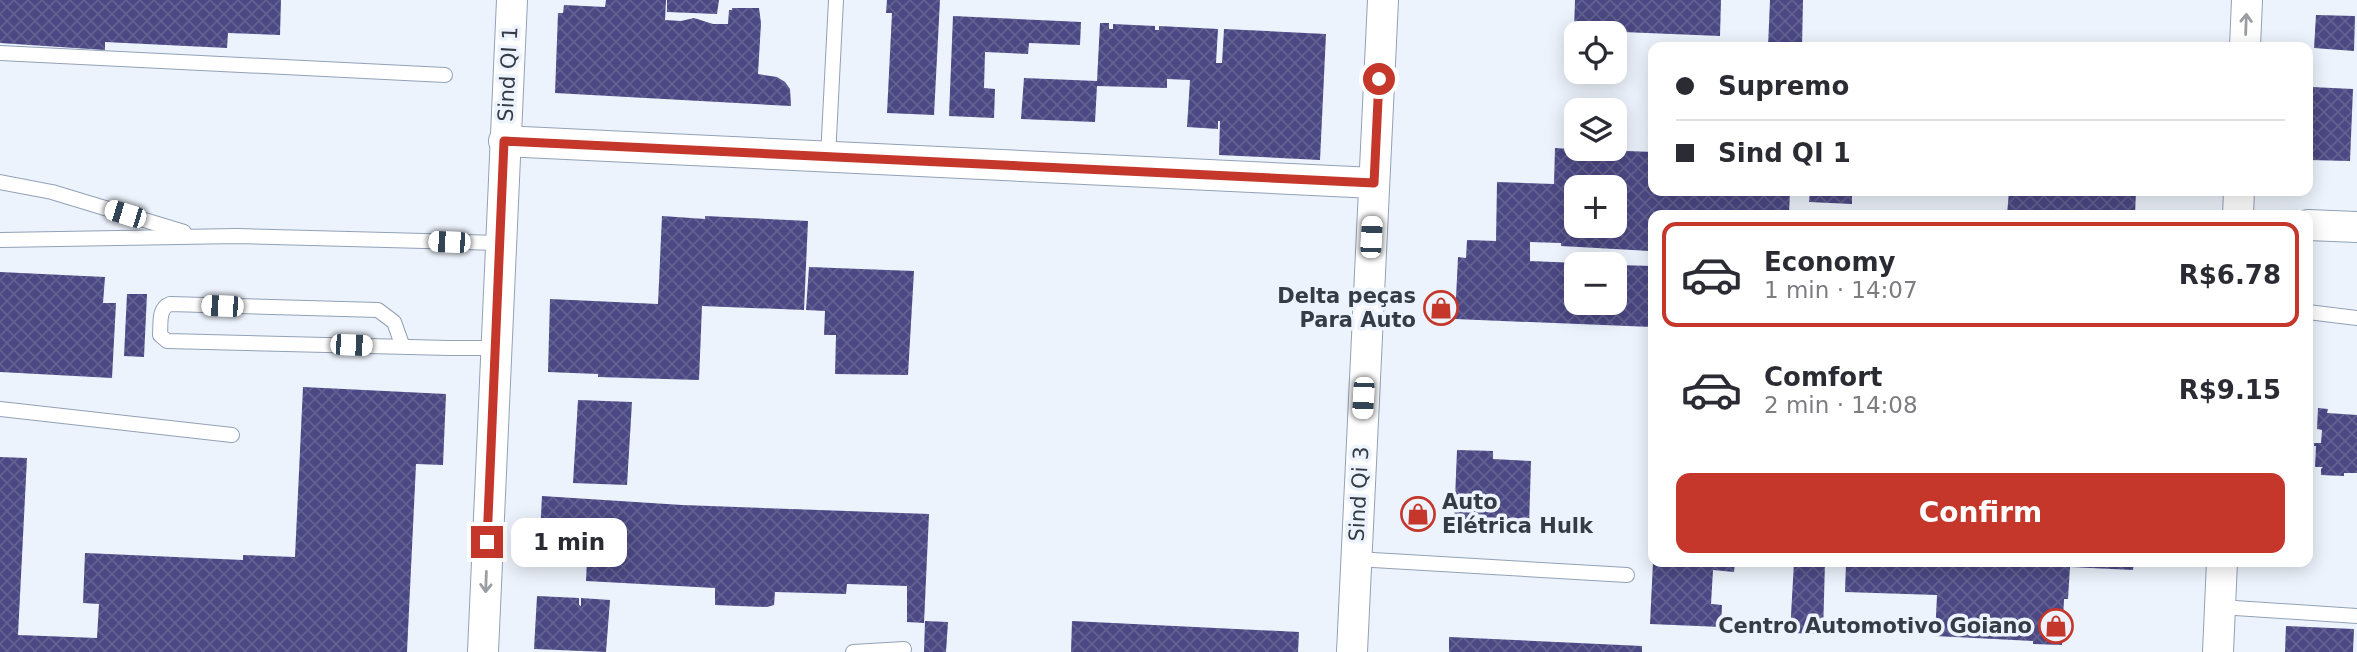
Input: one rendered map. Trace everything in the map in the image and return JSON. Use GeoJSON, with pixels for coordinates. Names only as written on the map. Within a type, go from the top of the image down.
{"type":"FeatureCollection","features":[{"type":"Feature","properties":{"kind":"street","name":"Sind QI 1"},"geometry":{"type":"LineString","coordinates":[[483,652],[512,0]]}},
{"type":"Feature","properties":{"kind":"street","name":"Sind Qi 3"},"geometry":{"type":"LineString","coordinates":[[1352,652],[1383,0]]}},
{"type":"Feature","properties":{"kind":"street"},"geometry":{"type":"LineString","coordinates":[[2245,42],[2247,0]]}},
{"type":"Feature","properties":{"kind":"street"},"geometry":{"type":"LineString","coordinates":[[504,141],[1374,183]]}},
{"type":"Feature","properties":{"kind":"street"},"geometry":{"type":"LineString","coordinates":[[2313,225],[2357,227]]}},
{"type":"Feature","properties":{"kind":"street"},"geometry":{"type":"LineString","coordinates":[[2218,652],[2222,567]]}},
{"type":"Feature","properties":{"kind":"lane"},"geometry":{"type":"LineString","coordinates":[[828,157],[836,0]]}},
{"type":"Feature","properties":{"kind":"lane"},"geometry":{"type":"LineString","coordinates":[[0,53],[445,75]]}},
{"type":"Feature","properties":{"kind":"lane"},"geometry":{"type":"LineString","coordinates":[[0,181],[51,191],[199,236]]}},
{"type":"Feature","properties":{"kind":"lane"},"geometry":{"type":"LineString","coordinates":[[0,240],[199,236],[500,243]]}},
{"type":"Feature","properties":{"kind":"lane"},"geometry":{"type":"LineString","coordinates":[[403,347],[394,322],[378,310],[170,304],[162,311],[160,335],[167,341],[403,347],[495,348]]}},
{"type":"Feature","properties":{"kind":"lane"},"geometry":{"type":"LineString","coordinates":[[2313,313],[2357,318]]}},
{"type":"Feature","properties":{"kind":"lane"},"geometry":{"type":"LineString","coordinates":[[0,409],[232,435]]}},
{"type":"Feature","properties":{"kind":"lane"},"geometry":{"type":"LineString","coordinates":[[1356,559],[1627,575]]}},
{"type":"Feature","properties":{"kind":"lane"},"geometry":{"type":"LineString","coordinates":[[2220,607],[2357,616]]}},
{"type":"Feature","properties":{"kind":"lane"},"geometry":{"type":"LineString","coordinates":[[853,652],[904,649]]}},
{"type":"Feature","properties":{"kind":"building"},"geometry":{"type":"Polygon","coordinates":[[[0,0],[281,0],[280,35],[228,33],[227,48],[105,42],[105,50],[0,43],[0,0]]]}},
{"type":"Feature","properties":{"kind":"building"},"geometry":{"type":"Polygon","coordinates":[[[606,0],[666,0],[665,20],[694,18],[713,24],[728,24],[729,10],[732,8],[759,8],[761,23],[758,74],[777,77],[785,82],[790,89],[791,106],[555,93],[558,13],[563,13],[564,5],[605,7],[606,0]]]}},
{"type":"Feature","properties":{"kind":"building"},"geometry":{"type":"Polygon","coordinates":[[[667,0],[719,0],[717,14],[667,12],[667,0]]]}},
{"type":"Feature","properties":{"kind":"building"},"geometry":{"type":"Polygon","coordinates":[[[887,0],[940,0],[934,115],[887,113],[892,13],[886,13],[887,0]]]}},
{"type":"Feature","properties":{"kind":"building"},"geometry":{"type":"Polygon","coordinates":[[[1575,0],[1721,0],[1720,36],[1627,32],[1627,21],[1574,21],[1575,0]]]}},
{"type":"Feature","properties":{"kind":"building"},"geometry":{"type":"Polygon","coordinates":[[[1770,0],[1803,0],[1802,42],[1768,42],[1770,0]]]}},
{"type":"Feature","properties":{"kind":"building"},"geometry":{"type":"Polygon","coordinates":[[[2316,15],[2355,16],[2354,51],[2314,48],[2316,15]]]}},
{"type":"Feature","properties":{"kind":"building"},"geometry":{"type":"Polygon","coordinates":[[[953,16],[1081,22],[1080,45],[1029,43],[1028,54],[985,52],[984,88],[995,89],[994,118],[949,116],[953,16]]]}},
{"type":"Feature","properties":{"kind":"building"},"geometry":{"type":"Polygon","coordinates":[[[1100,23],[1109,23],[1109,29],[1113,29],[1113,24],[1155,26],[1155,30],[1159,30],[1159,26],[1218,29],[1216,63],[1222,63],[1224,29],[1326,34],[1320,160],[1219,155],[1220,121],[1218,129],[1187,127],[1190,80],[1167,79],[1167,88],[1097,86],[1095,122],[1021,119],[1024,78],[1097,81],[1100,23]]]}},
{"type":"Feature","properties":{"kind":"building"},"geometry":{"type":"Polygon","coordinates":[[[2313,87],[2353,89],[2350,161],[2313,160],[2313,87]]]}},
{"type":"Feature","properties":{"kind":"building"},"geometry":{"type":"Polygon","coordinates":[[[1555,148],[1564,148],[1564,161],[1627,161],[1627,151],[1648,152],[1648,196],[1790,196],[1789,210],[1648,210],[1648,251],[1530,242],[1530,261],[1564,262],[1564,315],[1627,315],[1627,265],[1648,266],[1648,327],[1455,319],[1458,257],[1466,258],[1467,240],[1496,241],[1497,182],[1554,184],[1555,148]]]}},
{"type":"Feature","properties":{"kind":"building"},"geometry":{"type":"Polygon","coordinates":[[[1810,196],[1852,196],[1852,204],[1809,202],[1810,196]]]}},
{"type":"Feature","properties":{"kind":"building"},"geometry":{"type":"Polygon","coordinates":[[[2009,196],[2136,196],[2135,210],[2007,210],[2009,196]]]}},
{"type":"Feature","properties":{"kind":"building"},"geometry":{"type":"Polygon","coordinates":[[[662,216],[808,221],[804,310],[702,306],[699,380],[598,377],[598,374],[548,372],[550,299],[658,304],[662,216]]]}},
{"type":"Feature","properties":{"kind":"building"},"geometry":{"type":"Polygon","coordinates":[[[809,267],[914,271],[908,375],[835,374],[836,335],[824,335],[825,311],[806,310],[809,267]]]}},
{"type":"Feature","properties":{"kind":"building"},"geometry":{"type":"Polygon","coordinates":[[[0,272],[105,277],[103,303],[116,303],[112,378],[0,372],[0,272]]]}},
{"type":"Feature","properties":{"kind":"building"},"geometry":{"type":"Polygon","coordinates":[[[127,294],[147,294],[144,357],[124,356],[127,294]]]}},
{"type":"Feature","properties":{"kind":"building"},"geometry":{"type":"Polygon","coordinates":[[[303,387],[446,394],[443,465],[416,464],[407,652],[0,652],[0,457],[27,458],[18,635],[97,638],[99,604],[83,603],[85,553],[243,560],[243,555],[295,557],[303,387]]]}},
{"type":"Feature","properties":{"kind":"building"},"geometry":{"type":"Polygon","coordinates":[[[578,400],[632,402],[627,485],[573,483],[578,400]]]}},
{"type":"Feature","properties":{"kind":"building"},"geometry":{"type":"Polygon","coordinates":[[[2318,408],[2328,409],[2327,413],[2357,415],[2357,473],[2344,473],[2344,476],[2321,475],[2323,467],[2315,467],[2314,443],[2321,443],[2322,430],[2317,429],[2318,408]]]}},
{"type":"Feature","properties":{"kind":"building"},"geometry":{"type":"Polygon","coordinates":[[[1457,450],[1493,451],[1493,459],[1531,461],[1529,527],[1454,524],[1457,450]]]}},
{"type":"Feature","properties":{"kind":"building"},"geometry":{"type":"Polygon","coordinates":[[[542,496],[682,505],[929,514],[924,623],[907,622],[907,586],[847,584],[846,594],[775,592],[774,605],[767,607],[715,605],[715,588],[586,581],[588,536],[540,534],[542,496]]]}},
{"type":"Feature","properties":{"kind":"building"},"geometry":{"type":"Polygon","coordinates":[[[1653,567],[1734,567],[1734,572],[1713,570],[1711,604],[1722,605],[1721,627],[1650,624],[1653,567]]]}},
{"type":"Feature","properties":{"kind":"building"},"geometry":{"type":"Polygon","coordinates":[[[1794,567],[1825,567],[1823,634],[1790,633],[1794,567]]]}},
{"type":"Feature","properties":{"kind":"building"},"geometry":{"type":"Polygon","coordinates":[[[1846,567],[2070,567],[2068,599],[2064,599],[2062,645],[1935,636],[1937,595],[1845,592],[1846,567]]]}},
{"type":"Feature","properties":{"kind":"building"},"geometry":{"type":"Polygon","coordinates":[[[2070,567],[2133,567],[2133,570],[2070,567]]]}},
{"type":"Feature","properties":{"kind":"building"},"geometry":{"type":"Polygon","coordinates":[[[537,596],[579,598],[581,606],[581,598],[610,600],[606,652],[534,649],[537,596]]]}},
{"type":"Feature","properties":{"kind":"building"},"geometry":{"type":"Polygon","coordinates":[[[925,621],[948,622],[946,652],[924,652],[925,621]]]}},
{"type":"Feature","properties":{"kind":"building"},"geometry":{"type":"Polygon","coordinates":[[[1072,621],[1299,632],[1298,652],[1071,652],[1072,621]]]}},
{"type":"Feature","properties":{"kind":"building"},"geometry":{"type":"Polygon","coordinates":[[[2286,626],[2354,629],[2353,652],[2285,652],[2286,626]]]}},
{"type":"Feature","properties":{"kind":"building"},"geometry":{"type":"Polygon","coordinates":[[[1449,637],[1642,646],[1642,652],[1449,652],[1449,637]]]}},
{"type":"Feature","properties":{"kind":"place","name":"Delta peças Para Auto"},"geometry":{"type":"Point","coordinates":[1441,308]}},
{"type":"Feature","properties":{"kind":"place","name":"Auto Elétrica Hulk"},"geometry":{"type":"Point","coordinates":[1418,514]}},
{"type":"Feature","properties":{"kind":"place","name":"Centro Automotivo Goiano"},"geometry":{"type":"Point","coordinates":[2056,626]}},
{"type":"Feature","properties":{"kind":"route"},"geometry":{"type":"LineString","coordinates":[[487,542],[504,141],[1374,183],[1379,79]]}}]}
